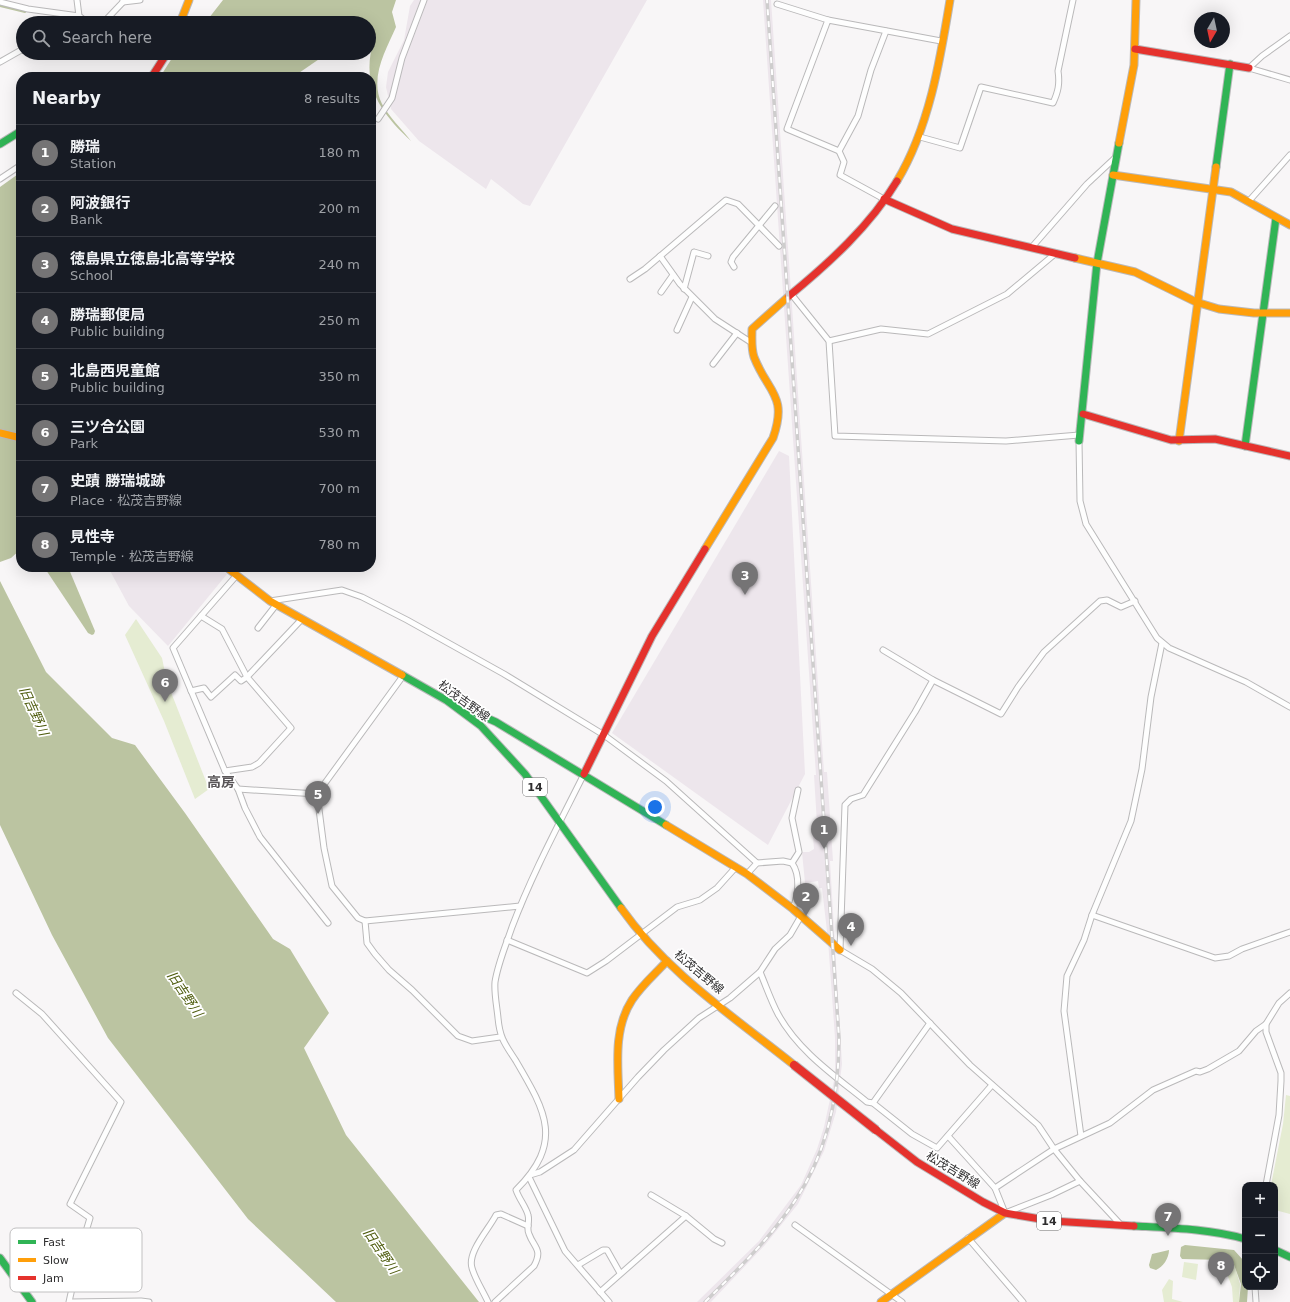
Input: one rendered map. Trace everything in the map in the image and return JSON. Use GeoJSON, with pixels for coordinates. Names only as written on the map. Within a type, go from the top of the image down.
{"type":"FeatureCollection","features":[{"type":"Feature","properties":{"kind":"street"},"geometry":{"type":"LineString","coordinates":[[0,2],[28,9],[79,16],[76,0]]}},
{"type":"Feature","properties":{"kind":"street"},"geometry":{"type":"LineString","coordinates":[[109,16],[123,1],[140,0]]}},
{"type":"Feature","properties":{"kind":"street"},"geometry":{"type":"LineString","coordinates":[[183,16],[189,0]]}},
{"type":"Feature","properties":{"kind":"street"},"geometry":{"type":"LineString","coordinates":[[378,119],[392,98],[402,58],[424,0]]}},
{"type":"Feature","properties":{"kind":"street"},"geometry":{"type":"LineString","coordinates":[[495,1302],[534,1266],[538,1259],[539,1253],[528,1232],[528,1213],[520,1201],[516,1190],[529,1176],[547,1136],[545,1119],[537,1097],[500,1038],[495,982],[507,940],[520,906],[560,822],[652,636],[773,438],[778,426],[780,402],[754,357],[752,329],[758,322],[817,274],[853,236],[884,199],[913,153],[926,118],[950,0]]}},
{"type":"Feature","properties":{"kind":"street"},"geometry":{"type":"LineString","coordinates":[[920,137],[960,148],[981,86],[1053,103],[1060,83],[1058,71],[1072,0]]}},
{"type":"Feature","properties":{"kind":"street"},"geometry":{"type":"LineString","coordinates":[[1136,0],[1135,49],[1132,83],[1097,263],[1079,438],[1080,501],[1086,524],[1162,643],[1246,682],[1290,707]]}},
{"type":"Feature","properties":{"kind":"street"},"geometry":{"type":"LineString","coordinates":[[777,4],[828,20],[942,41]]}},
{"type":"Feature","properties":{"kind":"street"},"geometry":{"type":"LineString","coordinates":[[828,20],[787,129],[839,151],[844,162],[840,175],[884,199],[952,229],[1032,247],[1149,277],[1197,302],[1232,311],[1262,314],[1290,313]]}},
{"type":"Feature","properties":{"kind":"street"},"geometry":{"type":"LineString","coordinates":[[839,151],[858,116],[871,70],[886,31]]}},
{"type":"Feature","properties":{"kind":"street"},"geometry":{"type":"LineString","coordinates":[[1249,68],[1262,56],[1290,36]]}},
{"type":"Feature","properties":{"kind":"street"},"geometry":{"type":"LineString","coordinates":[[1135,49],[1230,64],[1290,80]]}},
{"type":"Feature","properties":{"kind":"street"},"geometry":{"type":"LineString","coordinates":[[0,62],[16,53]]}},
{"type":"Feature","properties":{"kind":"street"},"geometry":{"type":"LineString","coordinates":[[155,72],[163,60]]}},
{"type":"Feature","properties":{"kind":"street"},"geometry":{"type":"LineString","coordinates":[[1179,441],[1230,64]]}},
{"type":"Feature","properties":{"kind":"street"},"geometry":{"type":"LineString","coordinates":[[0,144],[16,134]]}},
{"type":"Feature","properties":{"kind":"street"},"geometry":{"type":"LineString","coordinates":[[1249,201],[1290,155]]}},
{"type":"Feature","properties":{"kind":"street"},"geometry":{"type":"LineString","coordinates":[[1032,247],[1087,184],[1117,156]]}},
{"type":"Feature","properties":{"kind":"street"},"geometry":{"type":"LineString","coordinates":[[0,179],[16,168]]}},
{"type":"Feature","properties":{"kind":"street"},"geometry":{"type":"LineString","coordinates":[[1113,175],[1231,192],[1290,225]]}},
{"type":"Feature","properties":{"kind":"street"},"geometry":{"type":"LineString","coordinates":[[630,280],[726,200],[738,204],[779,246]]}},
{"type":"Feature","properties":{"kind":"street"},"geometry":{"type":"LineString","coordinates":[[734,267],[731,262],[733,257],[775,206]]}},
{"type":"Feature","properties":{"kind":"street"},"geometry":{"type":"LineString","coordinates":[[1244,446],[1276,218]]}},
{"type":"Feature","properties":{"kind":"street"},"geometry":{"type":"LineString","coordinates":[[684,288],[694,252],[708,256]]}},
{"type":"Feature","properties":{"kind":"street"},"geometry":{"type":"LineString","coordinates":[[829,341],[881,328],[928,334],[1007,294],[1056,253]]}},
{"type":"Feature","properties":{"kind":"street"},"geometry":{"type":"LineString","coordinates":[[660,256],[684,288],[715,319],[752,342]]}},
{"type":"Feature","properties":{"kind":"street"},"geometry":{"type":"LineString","coordinates":[[661,292],[673,275]]}},
{"type":"Feature","properties":{"kind":"street"},"geometry":{"type":"LineString","coordinates":[[792,295],[829,341],[834,436],[1006,441],[1079,438]]}},
{"type":"Feature","properties":{"kind":"street"},"geometry":{"type":"LineString","coordinates":[[678,330],[692,296]]}},
{"type":"Feature","properties":{"kind":"street"},"geometry":{"type":"LineString","coordinates":[[713,364],[737,333]]}},
{"type":"Feature","properties":{"kind":"street"},"geometry":{"type":"LineString","coordinates":[[1082,414],[1179,441],[1215,439],[1290,456]]}},
{"type":"Feature","properties":{"kind":"street"},"geometry":{"type":"LineString","coordinates":[[0,433],[16,437]]}},
{"type":"Feature","properties":{"kind":"street","name":"松茂吉野線"},"geometry":{"type":"LineString","coordinates":[[232,572],[273,603],[446,700],[481,726],[525,774],[632,924],[667,961],[916,1162],[983,1202],[1005,1213],[1052,1221],[1204,1232],[1242,1238]]}},
{"type":"Feature","properties":{"kind":"street"},"geometry":{"type":"LineString","coordinates":[[236,576],[173,648],[225,771],[238,789],[245,808],[260,837],[328,923]]}},
{"type":"Feature","properties":{"kind":"street"},"geometry":{"type":"LineString","coordinates":[[258,628],[273,603],[342,590],[362,597],[471,655],[547,699],[604,735],[666,782],[757,863]]}},
{"type":"Feature","properties":{"kind":"street"},"geometry":{"type":"LineString","coordinates":[[883,650],[933,680],[1001,714],[1018,687],[1044,652],[1100,601],[1107,600],[1121,607],[1134,601]]}},
{"type":"Feature","properties":{"kind":"street"},"geometry":{"type":"LineString","coordinates":[[201,616],[222,629],[247,677],[291,728],[259,763],[252,767],[225,771]]}},
{"type":"Feature","properties":{"kind":"street"},"geometry":{"type":"LineString","coordinates":[[191,691],[204,688],[211,697],[235,676],[241,681],[247,677],[301,620]]}},
{"type":"Feature","properties":{"kind":"street"},"geometry":{"type":"LineString","coordinates":[[1081,1136],[1064,1011],[1064,992],[1067,976],[1084,940],[1092,915],[1131,821],[1142,769],[1151,697],[1162,643]]}},
{"type":"Feature","properties":{"kind":"street"},"geometry":{"type":"LineString","coordinates":[[403,676],[317,794],[324,848],[332,886],[358,918],[364,921],[520,906]]}},
{"type":"Feature","properties":{"kind":"street"},"geometry":{"type":"LineString","coordinates":[[840,950],[845,805],[851,798],[863,795],[915,712],[933,680]]}},
{"type":"Feature","properties":{"kind":"street"},"geometry":{"type":"LineString","coordinates":[[446,700],[496,722],[736,867],[793,909],[840,950],[872,969],[902,993],[970,1064],[1038,1124],[1054,1149],[1080,1181],[1122,1225]]}},
{"type":"Feature","properties":{"kind":"street"},"geometry":{"type":"LineString","coordinates":[[238,789],[317,794]]}},
{"type":"Feature","properties":{"kind":"street"},"geometry":{"type":"LineString","coordinates":[[792,863],[799,852],[792,818],[798,790]]}},
{"type":"Feature","properties":{"kind":"street"},"geometry":{"type":"LineString","coordinates":[[747,874],[757,863],[783,861],[792,863],[796,868],[798,896],[793,909]]}},
{"type":"Feature","properties":{"kind":"street"},"geometry":{"type":"LineString","coordinates":[[507,940],[587,973],[642,935],[677,907],[700,900],[717,888],[736,867]]}},
{"type":"Feature","properties":{"kind":"street"},"geometry":{"type":"LineString","coordinates":[[1092,915],[1215,958],[1229,956],[1242,948],[1290,932]]}},
{"type":"Feature","properties":{"kind":"street"},"geometry":{"type":"LineString","coordinates":[[529,1176],[540,1172],[574,1150],[638,1078],[687,1029],[699,1018],[720,1005],[760,972],[775,949],[790,935],[801,916]]}},
{"type":"Feature","properties":{"kind":"street"},"geometry":{"type":"LineString","coordinates":[[364,921],[367,943],[375,954],[389,970],[412,990],[458,1036],[472,1041],[500,1038]]}},
{"type":"Feature","properties":{"kind":"street"},"geometry":{"type":"LineString","coordinates":[[619,1099],[619,1046],[623,1018],[629,1005],[640,990],[667,961]]}},
{"type":"Feature","properties":{"kind":"street"},"geometry":{"type":"LineString","coordinates":[[760,972],[777,1014],[800,1044],[828,1071],[867,1102],[873,1103],[912,1134],[937,1148],[992,1085]]}},
{"type":"Feature","properties":{"kind":"street"},"geometry":{"type":"LineString","coordinates":[[16,993],[42,1014],[121,1102],[70,1204],[90,1218],[87,1228]]}},
{"type":"Feature","properties":{"kind":"street"},"geometry":{"type":"LineString","coordinates":[[995,1188],[1054,1149],[1110,1123],[1153,1090],[1196,1072],[1208,1069],[1232,1056],[1239,1051],[1256,1030],[1266,1024],[1279,1003],[1290,993]]}},
{"type":"Feature","properties":{"kind":"street"},"geometry":{"type":"LineString","coordinates":[[873,1103],[930,1023]]}},
{"type":"Feature","properties":{"kind":"street"},"geometry":{"type":"LineString","coordinates":[[1266,1024],[1266,1032],[1281,1073],[1279,1115],[1267,1182]]}},
{"type":"Feature","properties":{"kind":"street"},"geometry":{"type":"LineString","coordinates":[[948,1136],[995,1188],[1005,1213]]}},
{"type":"Feature","properties":{"kind":"street"},"geometry":{"type":"LineString","coordinates":[[529,1176],[565,1251],[609,1302]]}},
{"type":"Feature","properties":{"kind":"street"},"geometry":{"type":"LineString","coordinates":[[881,1302],[968,1238],[1005,1213],[1051,1195],[1080,1181]]}},
{"type":"Feature","properties":{"kind":"street"},"geometry":{"type":"LineString","coordinates":[[651,1195],[686,1216],[714,1239],[722,1243]]}},
{"type":"Feature","properties":{"kind":"street"},"geometry":{"type":"LineString","coordinates":[[488,1302],[471,1268],[471,1259],[474,1250],[496,1215],[501,1214],[528,1226]]}},
{"type":"Feature","properties":{"kind":"street"},"geometry":{"type":"LineString","coordinates":[[600,1292],[686,1216]]}},
{"type":"Feature","properties":{"kind":"street"},"geometry":{"type":"LineString","coordinates":[[795,1225],[902,1302]]}},
{"type":"Feature","properties":{"kind":"street"},"geometry":{"type":"LineString","coordinates":[[968,1238],[1023,1302]]}},
{"type":"Feature","properties":{"kind":"street"},"geometry":{"type":"LineString","coordinates":[[578,1265],[603,1250],[607,1250],[620,1273]]}},
{"type":"Feature","properties":{"kind":"street"},"geometry":{"type":"LineString","coordinates":[[1278,1251],[1290,1257]]}},
{"type":"Feature","properties":{"kind":"street"},"geometry":{"type":"LineString","coordinates":[[1,1262],[10,1274]]}},
{"type":"Feature","properties":{"kind":"street"},"geometry":{"type":"LineString","coordinates":[[1255,1290],[1256,1302]]}},
{"type":"Feature","properties":{"kind":"street"},"geometry":{"type":"LineString","coordinates":[[24,1292],[32,1302]]}},
{"type":"Feature","properties":{"kind":"street"},"geometry":{"type":"LineString","coordinates":[[71,1292],[69,1302],[141,1300],[149,1302]]}},
{"type":"Feature","properties":{"kind":"shaded area"},"geometry":{"type":"Polygon","coordinates":[[[414,0],[647,0],[530,206],[523,204],[491,179],[486,189],[419,141],[391,109],[386,87],[388,72],[404,40],[410,6],[414,0]]]}},
{"type":"Feature","properties":{"kind":"shaded area"},"geometry":{"type":"Polygon","coordinates":[[[763,0],[771,0],[824,772],[827,772],[833,861],[830,861],[842,1064],[836,1112],[824,1151],[798,1204],[765,1245],[711,1302],[697,1302],[759,1241],[801,1185],[817,1149],[824,1127],[835,1076],[835,1038],[828,940],[822,888],[819,888],[818,881],[805,883],[802,852],[809,852],[814,849],[812,825],[817,824],[814,775],[816,775],[763,0]]]}},
{"type":"Feature","properties":{"kind":"shaded area"},"geometry":{"type":"Polygon","coordinates":[[[779,451],[789,456],[805,774],[768,845],[612,733],[779,451]]]}},
{"type":"Feature","properties":{"kind":"shaded area"},"geometry":{"type":"Polygon","coordinates":[[[111,572],[224,572],[227,574],[168,646],[129,606],[111,572]]]}},
{"type":"Feature","properties":{"kind":"shaded area"},"geometry":{"type":"Polygon","coordinates":[[[136,619],[162,658],[167,682],[209,789],[195,799],[164,721],[125,635],[136,619]]]}},
{"type":"Feature","properties":{"kind":"shaded area"},"geometry":{"type":"Polygon","coordinates":[[[1286,1095],[1290,1096],[1290,1214],[1278,1211],[1278,1182],[1272,1182],[1283,1124],[1286,1095]]]}},
{"type":"Feature","properties":{"kind":"shaded area"},"geometry":{"type":"Polygon","coordinates":[[[1212,1261],[1229,1261],[1234,1264],[1240,1284],[1239,1302],[1233,1302],[1232,1287],[1227,1274],[1212,1265],[1212,1261]]]}},
{"type":"Feature","properties":{"kind":"shaded area"},"geometry":{"type":"Polygon","coordinates":[[[1184,1262],[1198,1264],[1196,1280],[1182,1277],[1184,1262]]]}},
{"type":"Feature","properties":{"kind":"shaded area"},"geometry":{"type":"Polygon","coordinates":[[[1169,1279],[1173,1281],[1172,1299],[1183,1302],[1164,1302],[1162,1290],[1169,1279]]]}},
{"type":"Feature","properties":{"kind":"water"},"geometry":{"type":"Polygon","coordinates":[[[223,0],[396,0],[392,12],[396,27],[380,64],[377,84],[378,94],[385,109],[411,141],[390,119],[376,96],[376,72],[370,72],[370,60],[376,60],[376,16],[210,16],[223,0]]]}},
{"type":"Feature","properties":{"kind":"water"},"geometry":{"type":"Polygon","coordinates":[[[171,60],[318,60],[300,72],[163,72],[171,60]]]}},
{"type":"Feature","properties":{"kind":"water"},"geometry":{"type":"Polygon","coordinates":[[[16,176],[16,554],[11,558],[0,562],[0,187],[16,176]]]}},
{"type":"Feature","properties":{"kind":"water"},"geometry":{"type":"Polygon","coordinates":[[[47,572],[70,572],[95,631],[92,635],[88,633],[47,572]]]}},
{"type":"Feature","properties":{"kind":"water","name":"旧吉野川"},"geometry":{"type":"Polygon","coordinates":[[[0,581],[46,672],[112,738],[135,745],[185,813],[273,939],[290,949],[329,1013],[304,1048],[346,1135],[479,1302],[336,1302],[248,1219],[108,1038],[52,935],[0,825],[0,581]]]}},
{"type":"Feature","properties":{"kind":"water"},"geometry":{"type":"Polygon","coordinates":[[[1185,1245],[1234,1250],[1242,1259],[1242,1290],[1248,1290],[1247,1302],[1239,1302],[1241,1284],[1233,1262],[1223,1260],[1182,1259],[1180,1256],[1181,1247],[1185,1245]]]}},
{"type":"Feature","properties":{"kind":"water"},"geometry":{"type":"Polygon","coordinates":[[[1169,1250],[1167,1259],[1161,1267],[1156,1270],[1150,1268],[1149,1265],[1152,1254],[1169,1250]]]}},
{"type":"Feature","properties":{"kind":"waterway"},"geometry":{"type":"LineString","coordinates":[[0,6],[25,12]]}},
{"type":"Feature","properties":{"kind":"railway"},"geometry":{"type":"LineString","coordinates":[[705,1302],[763,1242],[785,1216],[805,1184],[823,1144],[829,1123],[837,1081],[839,1038],[767,0]]}},
{"type":"Feature","properties":{"kind":"traffic: fast"},"geometry":{"type":"LineString","coordinates":[[1216,167],[1230,64]]}},
{"type":"Feature","properties":{"kind":"traffic: fast"},"geometry":{"type":"LineString","coordinates":[[0,144],[16,134]]}},
{"type":"Feature","properties":{"kind":"traffic: fast"},"geometry":{"type":"LineString","coordinates":[[1079,441],[1097,263],[1119,143]]}},
{"type":"Feature","properties":{"kind":"traffic: fast"},"geometry":{"type":"LineString","coordinates":[[1245,446],[1276,218]]}},
{"type":"Feature","properties":{"kind":"traffic: fast"},"geometry":{"type":"LineString","coordinates":[[402,675],[446,700],[481,726],[525,774],[621,908]]}},
{"type":"Feature","properties":{"kind":"traffic: fast"},"geometry":{"type":"LineString","coordinates":[[453,703],[496,722],[666,825]]}},
{"type":"Feature","properties":{"kind":"traffic: fast"},"geometry":{"type":"LineString","coordinates":[[1134,1226],[1204,1231],[1242,1238]]}},
{"type":"Feature","properties":{"kind":"traffic: fast"},"geometry":{"type":"LineString","coordinates":[[1278,1251],[1290,1257]]}},
{"type":"Feature","properties":{"kind":"traffic: fast"},"geometry":{"type":"LineString","coordinates":[[0,1258],[10,1272]]}},
{"type":"Feature","properties":{"kind":"traffic: fast"},"geometry":{"type":"LineString","coordinates":[[25,1292],[32,1302]]}},
{"type":"Feature","properties":{"kind":"traffic: slow"},"geometry":{"type":"LineString","coordinates":[[183,16],[189,0]]}},
{"type":"Feature","properties":{"kind":"traffic: slow"},"geometry":{"type":"LineString","coordinates":[[897,181],[908,161],[917,139],[932,94],[950,0]]}},
{"type":"Feature","properties":{"kind":"traffic: slow"},"geometry":{"type":"LineString","coordinates":[[1119,143],[1134,65],[1136,0]]}},
{"type":"Feature","properties":{"kind":"traffic: slow"},"geometry":{"type":"LineString","coordinates":[[1179,441],[1216,167]]}},
{"type":"Feature","properties":{"kind":"traffic: slow"},"geometry":{"type":"LineString","coordinates":[[1113,175],[1231,192],[1290,225]]}},
{"type":"Feature","properties":{"kind":"traffic: slow"},"geometry":{"type":"LineString","coordinates":[[1075,258],[1135,272],[1196,302],[1219,309],[1254,313],[1290,313]]}},
{"type":"Feature","properties":{"kind":"traffic: slow"},"geometry":{"type":"LineString","coordinates":[[705,549],[773,438],[777,424],[777,403],[754,357],[752,347],[752,329],[789,296]]}},
{"type":"Feature","properties":{"kind":"traffic: slow"},"geometry":{"type":"LineString","coordinates":[[0,433],[16,437]]}},
{"type":"Feature","properties":{"kind":"traffic: slow"},"geometry":{"type":"LineString","coordinates":[[232,572],[270,601],[402,675]]}},
{"type":"Feature","properties":{"kind":"traffic: slow"},"geometry":{"type":"LineString","coordinates":[[666,825],[747,874],[793,909],[840,950]]}},
{"type":"Feature","properties":{"kind":"traffic: slow"},"geometry":{"type":"LineString","coordinates":[[621,908],[639,931],[680,973],[725,1011],[794,1065]]}},
{"type":"Feature","properties":{"kind":"traffic: slow"},"geometry":{"type":"LineString","coordinates":[[619,1099],[619,1035],[626,1011],[644,984],[667,961]]}},
{"type":"Feature","properties":{"kind":"traffic: slow"},"geometry":{"type":"LineString","coordinates":[[881,1302],[1005,1213]]}},
{"type":"Feature","properties":{"kind":"traffic: jam"},"geometry":{"type":"LineString","coordinates":[[1135,49],[1249,68]]}},
{"type":"Feature","properties":{"kind":"traffic: jam"},"geometry":{"type":"LineString","coordinates":[[155,72],[163,60]]}},
{"type":"Feature","properties":{"kind":"traffic: jam"},"geometry":{"type":"LineString","coordinates":[[789,296],[848,243],[886,198],[897,181]]}},
{"type":"Feature","properties":{"kind":"traffic: jam"},"geometry":{"type":"LineString","coordinates":[[884,199],[952,229],[1075,258]]}},
{"type":"Feature","properties":{"kind":"traffic: jam"},"geometry":{"type":"LineString","coordinates":[[1083,414],[1171,440],[1215,439],[1290,456]]}},
{"type":"Feature","properties":{"kind":"traffic: jam"},"geometry":{"type":"LineString","coordinates":[[584,774],[652,636],[705,549]]}},
{"type":"Feature","properties":{"kind":"traffic: jam"},"geometry":{"type":"LineString","coordinates":[[794,1065],[876,1130]]}},
{"type":"Feature","properties":{"kind":"traffic: jam"},"geometry":{"type":"LineString","coordinates":[[876,1130],[917,1162],[983,1202],[1005,1213],[1052,1221],[1134,1226]]}},
{"type":"Feature","properties":{"kind":"place","name":"徳島県立徳島北高等学校"},"geometry":{"type":"Point","coordinates":[745,595]}},
{"type":"Feature","properties":{"kind":"place","name":"三ツ合公園"},"geometry":{"type":"Point","coordinates":[165,702]}},
{"type":"Feature","properties":{"kind":"place","name":"北島西児童館"},"geometry":{"type":"Point","coordinates":[318,814]}},
{"type":"Feature","properties":{"kind":"place","name":"勝瑞"},"geometry":{"type":"Point","coordinates":[824,849]}},
{"type":"Feature","properties":{"kind":"place","name":"阿波銀行"},"geometry":{"type":"Point","coordinates":[806,916]}},
{"type":"Feature","properties":{"kind":"place","name":"勝瑞郵便局"},"geometry":{"type":"Point","coordinates":[851,946]}},
{"type":"Feature","properties":{"kind":"place","name":"史蹟 勝瑞城跡"},"geometry":{"type":"Point","coordinates":[1168,1236]}},
{"type":"Feature","properties":{"kind":"place","name":"見性寺"},"geometry":{"type":"Point","coordinates":[1221,1285]}},
{"type":"Feature","properties":{"kind":"district","name":"高房"},"geometry":{"type":"Point","coordinates":[221,782]}}]}
